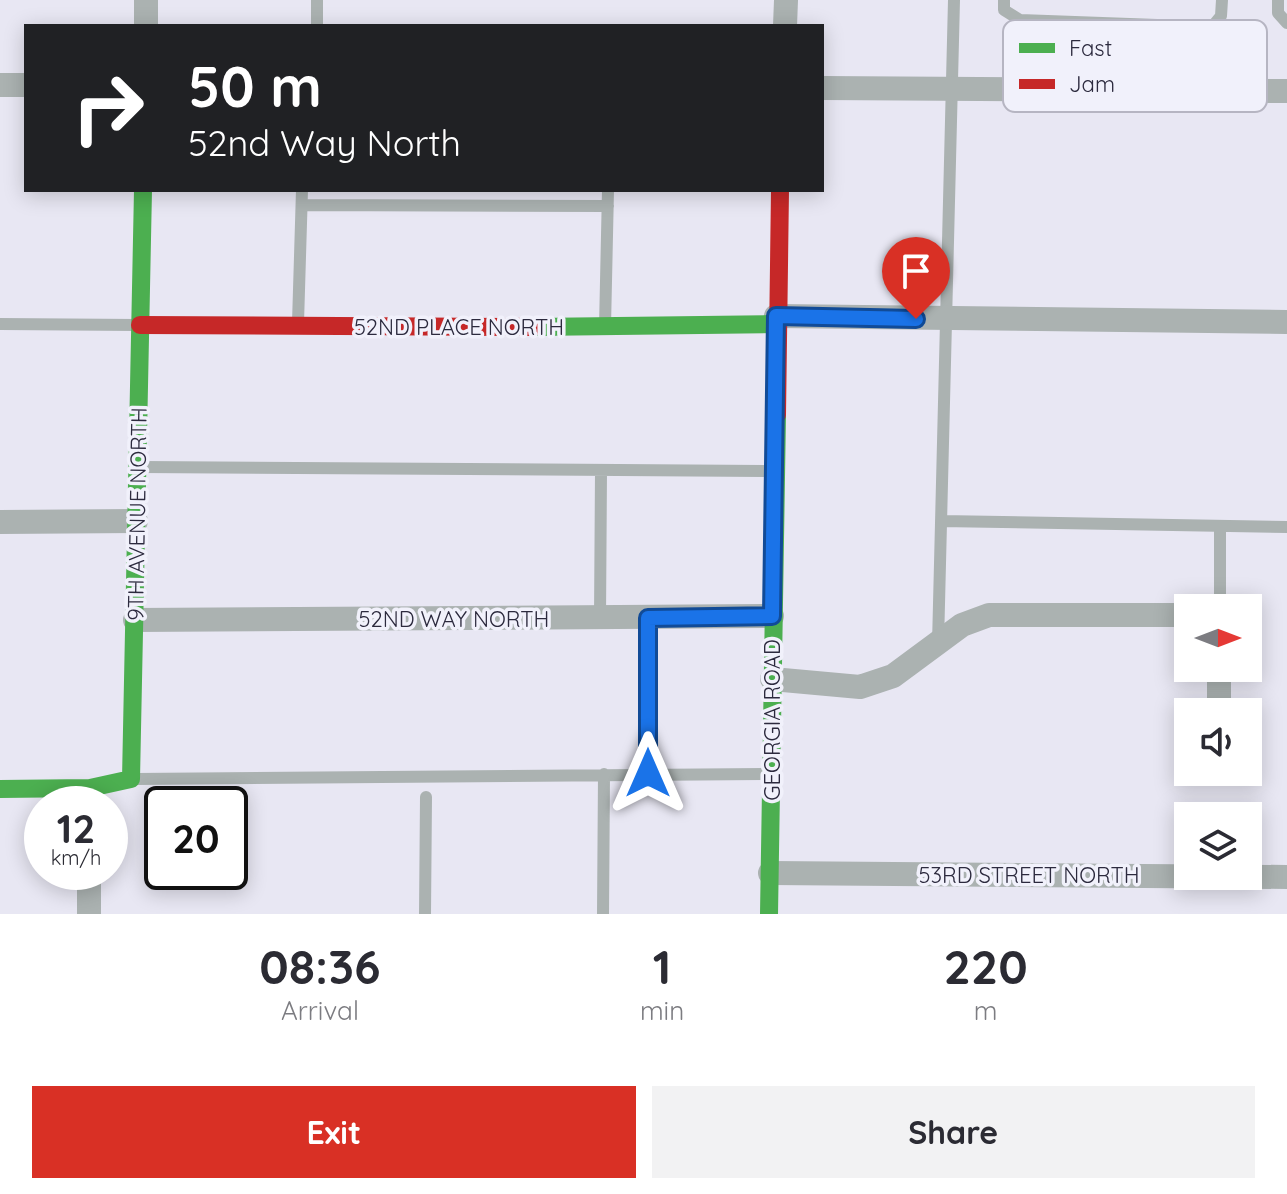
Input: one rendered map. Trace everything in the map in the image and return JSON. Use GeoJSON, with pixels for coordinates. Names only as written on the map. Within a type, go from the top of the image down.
{"type":"FeatureCollection","features":[{"type":"Feature","properties":{"kind":"street"},"geometry":{"type":"LineString","coordinates":[[146,0],[146,24]]}},
{"type":"Feature","properties":{"kind":"street"},"geometry":{"type":"LineString","coordinates":[[785,24],[786,0]]}},
{"type":"Feature","properties":{"kind":"street"},"geometry":{"type":"LineString","coordinates":[[0,85],[24,85]]}},
{"type":"Feature","properties":{"kind":"street"},"geometry":{"type":"LineString","coordinates":[[824,88],[1003,89]]}},
{"type":"Feature","properties":{"kind":"street"},"geometry":{"type":"LineString","coordinates":[[1267,91],[1287,91]]}},
{"type":"Feature","properties":{"kind":"street","name":"9TH AVENUE NORTH"},"geometry":{"type":"LineString","coordinates":[[131,779],[143,192]]}},
{"type":"Feature","properties":{"kind":"street","name":"GEORGIA ROAD"},"geometry":{"type":"LineString","coordinates":[[769,914],[780,192]]}},
{"type":"Feature","properties":{"kind":"street","name":"52ND PLACE NORTH"},"geometry":{"type":"LineString","coordinates":[[140,325],[605,327],[777,320],[1287,322]]}},
{"type":"Feature","properties":{"kind":"street"},"geometry":{"type":"LineString","coordinates":[[0,522],[136,521]]}},
{"type":"Feature","properties":{"kind":"street"},"geometry":{"type":"LineString","coordinates":[[772,679],[860,687],[893,676],[938,647],[962,625],[989,615],[1174,615]]}},
{"type":"Feature","properties":{"kind":"street","name":"52ND WAY NORTH"},"geometry":{"type":"LineString","coordinates":[[135,620],[772,616]]}},
{"type":"Feature","properties":{"kind":"street"},"geometry":{"type":"LineString","coordinates":[[114,786],[131,779]]}},
{"type":"Feature","properties":{"kind":"street"},"geometry":{"type":"LineString","coordinates":[[0,789],[24,791]]}},
{"type":"Feature","properties":{"kind":"street","name":"53RD STREET NORTH"},"geometry":{"type":"LineString","coordinates":[[770,873],[1287,877]]}},
{"type":"Feature","properties":{"kind":"street"},"geometry":{"type":"LineString","coordinates":[[89,890],[89,914]]}},
{"type":"Feature","properties":{"kind":"lane"},"geometry":{"type":"LineString","coordinates":[[317,0],[317,24]]}},
{"type":"Feature","properties":{"kind":"lane"},"geometry":{"type":"LineString","coordinates":[[938,647],[954,0]]}},
{"type":"Feature","properties":{"kind":"lane"},"geometry":{"type":"LineString","coordinates":[[1004,0],[1004,10],[1020,20]]}},
{"type":"Feature","properties":{"kind":"lane"},"geometry":{"type":"LineString","coordinates":[[1218,20],[1222,0]]}},
{"type":"Feature","properties":{"kind":"lane"},"geometry":{"type":"LineString","coordinates":[[1278,0],[1278,13],[1287,23]]}},
{"type":"Feature","properties":{"kind":"lane"},"geometry":{"type":"LineString","coordinates":[[298,327],[302,192]]}},
{"type":"Feature","properties":{"kind":"lane"},"geometry":{"type":"LineString","coordinates":[[605,327],[608,192]]}},
{"type":"Feature","properties":{"kind":"lane"},"geometry":{"type":"LineString","coordinates":[[302,205],[608,206]]}},
{"type":"Feature","properties":{"kind":"lane"},"geometry":{"type":"LineString","coordinates":[[0,324],[140,325]]}},
{"type":"Feature","properties":{"kind":"lane"},"geometry":{"type":"LineString","coordinates":[[137,467],[774,471]]}},
{"type":"Feature","properties":{"kind":"lane"},"geometry":{"type":"LineString","coordinates":[[600,619],[601,472]]}},
{"type":"Feature","properties":{"kind":"lane"},"geometry":{"type":"LineString","coordinates":[[941,521],[1287,527]]}},
{"type":"Feature","properties":{"kind":"lane"},"geometry":{"type":"LineString","coordinates":[[1220,526],[1220,594]]}},
{"type":"Feature","properties":{"kind":"lane"},"geometry":{"type":"LineString","coordinates":[[648,618],[648,773]]}},
{"type":"Feature","properties":{"kind":"lane"},"geometry":{"type":"LineString","coordinates":[[603,914],[604,774]]}},
{"type":"Feature","properties":{"kind":"lane"},"geometry":{"type":"LineString","coordinates":[[131,779],[772,774]]}},
{"type":"Feature","properties":{"kind":"lane"},"geometry":{"type":"LineString","coordinates":[[425,914],[426,797]]}},
{"type":"Feature","properties":{"kind":"traffic: fast"},"geometry":{"type":"LineString","coordinates":[[0,789],[90,788],[131,779],[143,192]]}},
{"type":"Feature","properties":{"kind":"traffic: fast"},"geometry":{"type":"LineString","coordinates":[[533,327],[777,324]]}},
{"type":"Feature","properties":{"kind":"traffic: fast"},"geometry":{"type":"LineString","coordinates":[[769,914],[777,415]]}},
{"type":"Feature","properties":{"kind":"traffic: jam"},"geometry":{"type":"LineString","coordinates":[[777,415],[780,192]]}},
{"type":"Feature","properties":{"kind":"traffic: jam"},"geometry":{"type":"LineString","coordinates":[[140,325],[533,327]]}},
{"type":"Feature","properties":{"kind":"route"},"geometry":{"type":"LineString","coordinates":[[648,773],[648,618],[772,616],[776,316],[916,319]]}}]}
